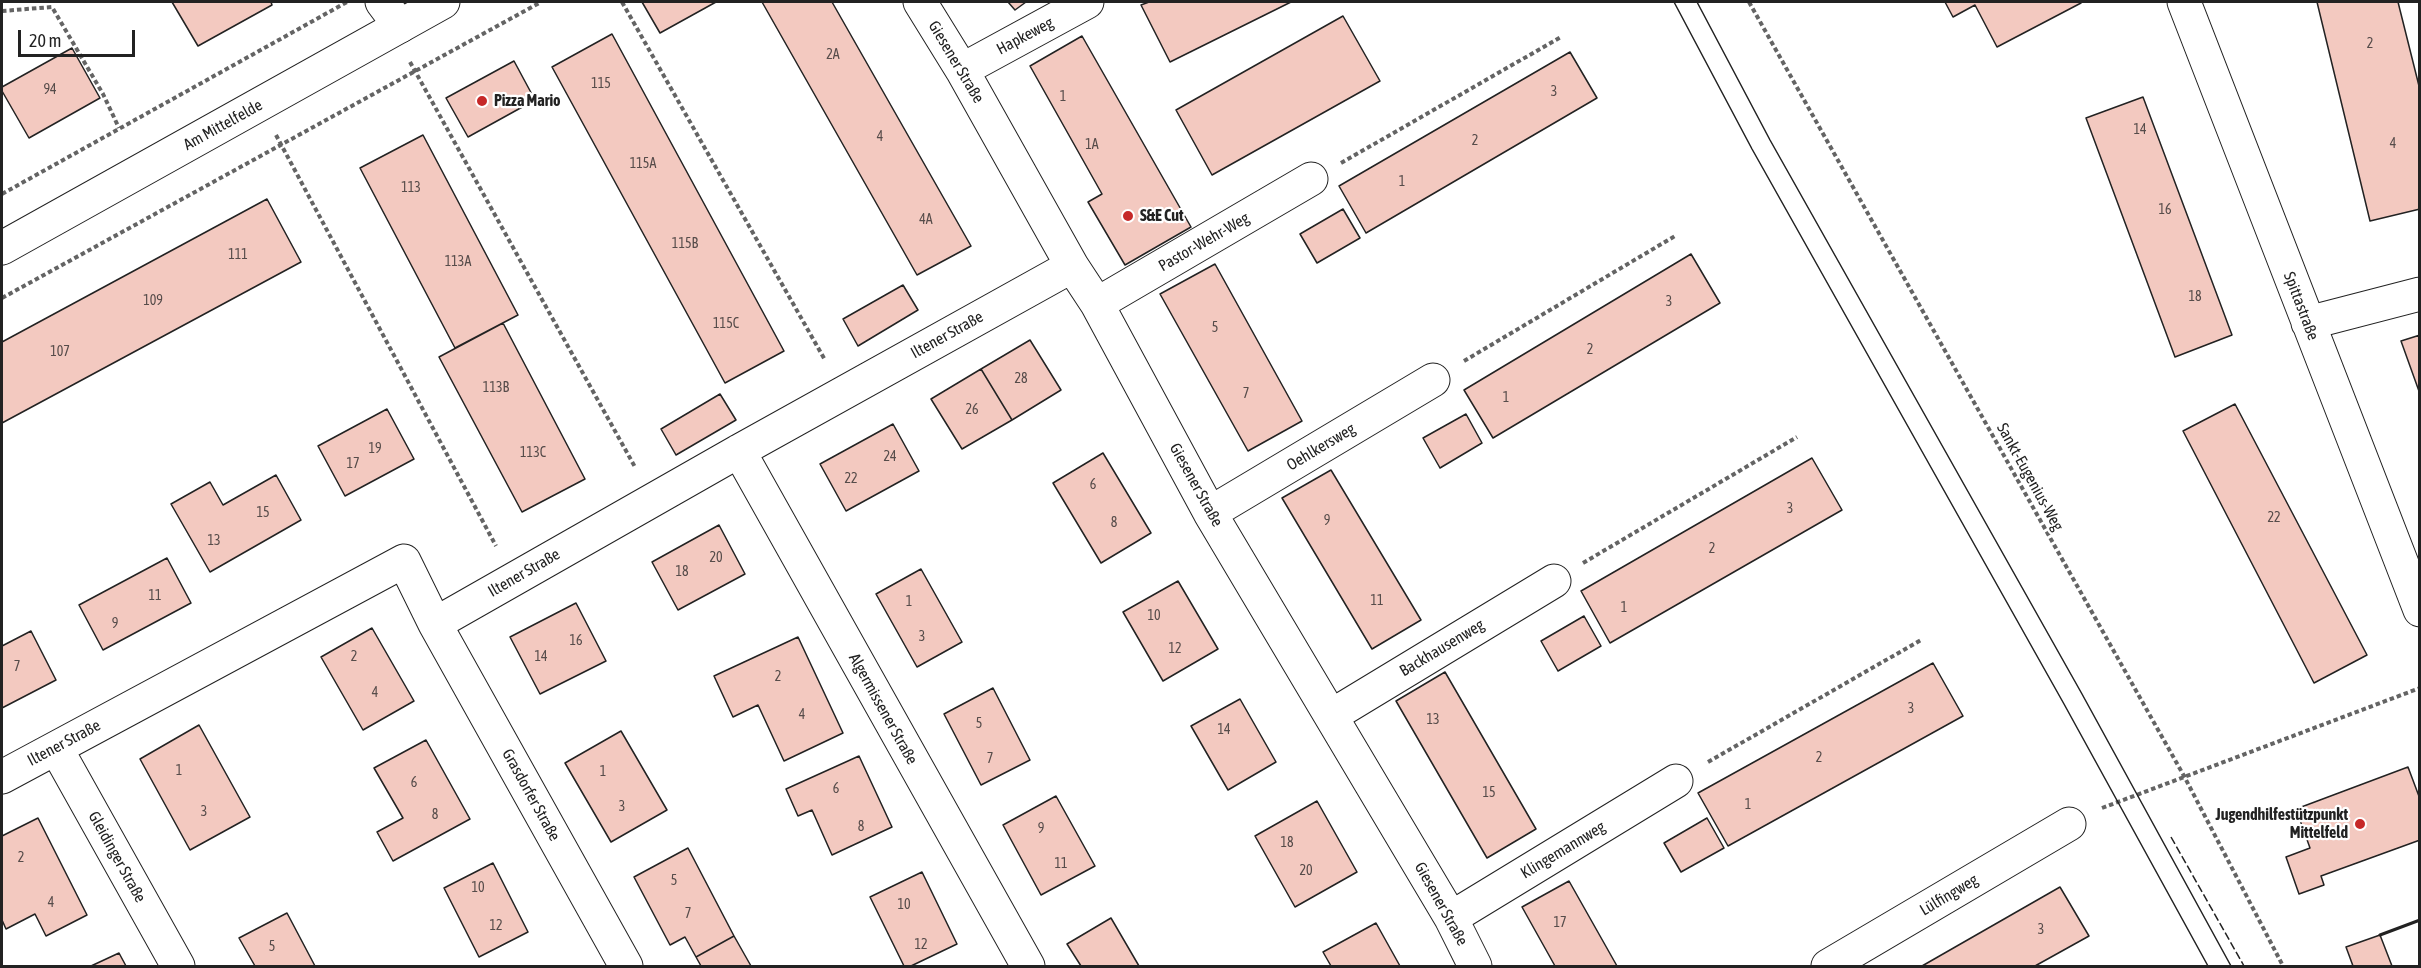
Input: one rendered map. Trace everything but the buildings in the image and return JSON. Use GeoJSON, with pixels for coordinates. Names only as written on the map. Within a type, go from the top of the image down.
{"type":"FeatureCollection","features":[{"type":"Feature","properties":{"kind":"street","name":"Am Mittelfelde"},"geometry":{"type":"LineString","coordinates":[[2,248],[260,104],[391,19],[444,2]]}},
{"type":"Feature","properties":{"kind":"street","name":"Giesener Straße"},"geometry":{"type":"LineString","coordinates":[[920,2],[962,70],[1072,266],[1097,304],[1210,513],[1451,918],[1476,966]]}},
{"type":"Feature","properties":{"kind":"street","name":"Hapkeweg"},"geometry":{"type":"LineString","coordinates":[[962,70],[1087,2]]}},
{"type":"Feature","properties":{"kind":"street","name":"Spittastraße"},"geometry":{"type":"LineString","coordinates":[[2184,2],[2420,610]]}},
{"type":"Feature","properties":{"kind":"street","name":"Pastor-Wehr-Weg"},"geometry":{"type":"LineString","coordinates":[[1097,304],[1311,179]]}},
{"type":"Feature","properties":{"kind":"street","name":"Iltener Straße"},"geometry":{"type":"LineString","coordinates":[[2,777],[404,561],[435,624],[843,392],[1072,266]]}},
{"type":"Feature","properties":{"kind":"street"},"geometry":{"type":"LineString","coordinates":[[2308,323],[2420,294]]}},
{"type":"Feature","properties":{"kind":"street","name":"Oehlkersweg"},"geometry":{"type":"LineString","coordinates":[[1210,513],[1433,380]]}},
{"type":"Feature","properties":{"kind":"street","name":"Algermissener Straße"},"geometry":{"type":"LineString","coordinates":[[739,451],[1028,966]]}},
{"type":"Feature","properties":{"kind":"street","name":"Backhausenweg"},"geometry":{"type":"LineString","coordinates":[[1331,716],[1554,581]]}},
{"type":"Feature","properties":{"kind":"street","name":"Grasdorfer Straße"},"geometry":{"type":"LineString","coordinates":[[435,624],[626,966]]}},
{"type":"Feature","properties":{"kind":"street","name":"Gleidinger Straße"},"geometry":{"type":"LineString","coordinates":[[56,748],[178,966]]}},
{"type":"Feature","properties":{"kind":"street","name":"Klingemannweg"},"geometry":{"type":"LineString","coordinates":[[1451,918],[1676,781]]}},
{"type":"Feature","properties":{"kind":"street","name":"Lülfingweg"},"geometry":{"type":"LineString","coordinates":[[1828,966],[2069,824]]}},
{"type":"Feature","properties":{"kind":"path"},"geometry":{"type":"LineString","coordinates":[[2,194],[348,2]]}},
{"type":"Feature","properties":{"kind":"path"},"geometry":{"type":"LineString","coordinates":[[2,298],[541,2]]}},
{"type":"Feature","properties":{"kind":"path"},"geometry":{"type":"LineString","coordinates":[[622,2],[843,392]]}},
{"type":"Feature","properties":{"kind":"path","name":"Sankt-Eugenius-Weg"},"geometry":{"type":"LineString","coordinates":[[1749,2],[2184,776],[2283,966]]}},
{"type":"Feature","properties":{"kind":"path"},"geometry":{"type":"LineString","coordinates":[[2,12],[52,7],[103,94],[119,128]]}},
{"type":"Feature","properties":{"kind":"path"},"geometry":{"type":"LineString","coordinates":[[391,19],[415,71],[653,500]]}},
{"type":"Feature","properties":{"kind":"path"},"geometry":{"type":"LineString","coordinates":[[1311,179],[1561,37]]}},
{"type":"Feature","properties":{"kind":"path"},"geometry":{"type":"LineString","coordinates":[[260,104],[513,579]]}},
{"type":"Feature","properties":{"kind":"path"},"geometry":{"type":"LineString","coordinates":[[1433,380],[1675,236]]}},
{"type":"Feature","properties":{"kind":"path"},"geometry":{"type":"LineString","coordinates":[[1554,581],[1797,437]]}},
{"type":"Feature","properties":{"kind":"path"},"geometry":{"type":"LineString","coordinates":[[1676,781],[1921,640]]}},
{"type":"Feature","properties":{"kind":"path"},"geometry":{"type":"LineString","coordinates":[[2069,824],[2117,801],[2420,688]]}},
{"type":"Feature","properties":{"kind":"tram line"},"geometry":{"type":"LineString","coordinates":[[1674,2],[1752,149],[2064,704],[2208,966]]}},
{"type":"Feature","properties":{"kind":"tram line"},"geometry":{"type":"LineString","coordinates":[[1697,2],[1770,140],[2082,694],[2231,966]]}},
{"type":"Feature","properties":{"kind":"fence"},"geometry":{"type":"LineString","coordinates":[[2171,837],[2244,966]]}},
{"type":"Feature","properties":{"kind":"wall"},"geometry":{"type":"LineString","coordinates":[[2380,935],[2420,920]]}},
{"type":"Feature","properties":{"kind":"place","name":"Pizza Mario"},"geometry":{"type":"Point","coordinates":[482,101]}},
{"type":"Feature","properties":{"kind":"place","name":"S&E Cut"},"geometry":{"type":"Point","coordinates":[1128,216]}},
{"type":"Feature","properties":{"kind":"place","name":"Jugendhilfestützpunkt Mittelfeld"},"geometry":{"type":"Point","coordinates":[2360,824]}}]}
